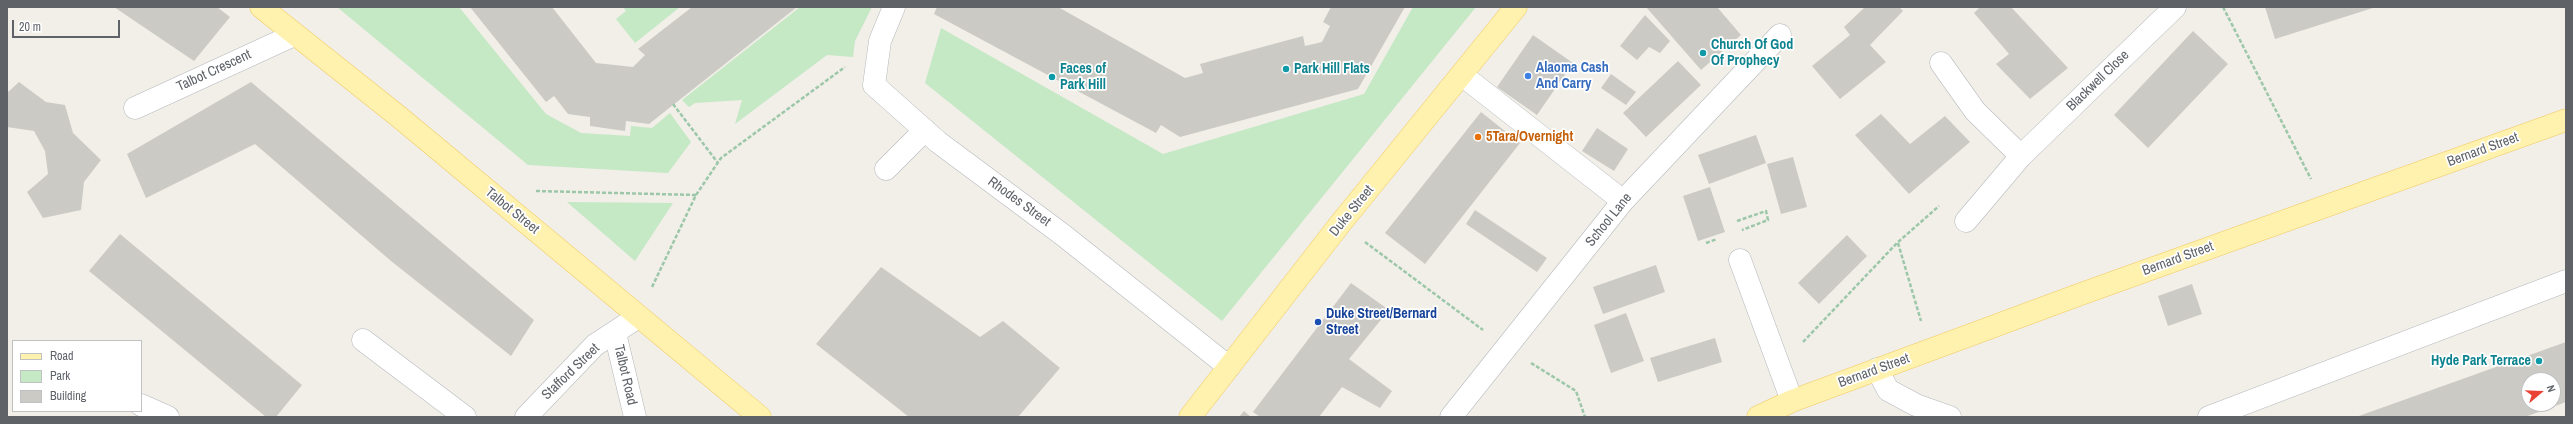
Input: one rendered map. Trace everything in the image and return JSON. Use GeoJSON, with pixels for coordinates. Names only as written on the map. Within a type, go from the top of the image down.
{"type":"FeatureCollection","features":[{"type":"Feature","properties":{"kind":"main road","name":"Talbot Street"},"geometry":{"type":"LineString","coordinates":[[261,7],[294,35],[398,116],[760,417]]}},
{"type":"Feature","properties":{"kind":"main road","name":"Duke Street"},"geometry":{"type":"LineString","coordinates":[[1190,417],[1340,224],[1462,76],[1516,7]]}},
{"type":"Feature","properties":{"kind":"main road","name":"Bernard Street"},"geometry":{"type":"LineString","coordinates":[[1758,417],[1792,401],[1877,369],[1930,352],[2081,294],[2566,120]]}},
{"type":"Feature","properties":{"kind":"street","name":"Rhodes Street"},"geometry":{"type":"LineString","coordinates":[[894,7],[880,42],[874,85],[925,130],[1063,234],[1229,367]]}},
{"type":"Feature","properties":{"kind":"street","name":"Blackwell Close"},"geometry":{"type":"LineString","coordinates":[[1966,221],[2021,156],[2175,7]]}},
{"type":"Feature","properties":{"kind":"street","name":"Talbot Crescent"},"geometry":{"type":"LineString","coordinates":[[135,108],[294,35]]}},
{"type":"Feature","properties":{"kind":"street","name":"School Lane"},"geometry":{"type":"LineString","coordinates":[[1451,417],[1623,201],[1780,35]]}},
{"type":"Feature","properties":{"kind":"street"},"geometry":{"type":"LineString","coordinates":[[1941,63],[1975,111],[2021,156]]}},
{"type":"Feature","properties":{"kind":"street"},"geometry":{"type":"LineString","coordinates":[[1462,76],[1623,201]]}},
{"type":"Feature","properties":{"kind":"street"},"geometry":{"type":"LineString","coordinates":[[886,169],[925,130]]}},
{"type":"Feature","properties":{"kind":"street"},"geometry":{"type":"LineString","coordinates":[[1740,260],[1792,401]]}},
{"type":"Feature","properties":{"kind":"street"},"geometry":{"type":"LineString","coordinates":[[2209,417],[2566,281]]}},
{"type":"Feature","properties":{"kind":"street","name":"Stafford Street"},"geometry":{"type":"LineString","coordinates":[[526,417],[595,345],[638,317]]}},
{"type":"Feature","properties":{"kind":"street","name":"Talbot Road"},"geometry":{"type":"LineString","coordinates":[[615,333],[635,417]]}},
{"type":"Feature","properties":{"kind":"street"},"geometry":{"type":"LineString","coordinates":[[363,340],[465,417]]}},
{"type":"Feature","properties":{"kind":"street"},"geometry":{"type":"LineString","coordinates":[[1877,369],[1888,390],[1916,405],[1950,417]]}},
{"type":"Feature","properties":{"kind":"street"},"geometry":{"type":"LineString","coordinates":[[142,405],[168,417]]}},
{"type":"Feature","properties":{"kind":"path"},"geometry":{"type":"LineString","coordinates":[[2223,7],[2325,206]]}},
{"type":"Feature","properties":{"kind":"path"},"geometry":{"type":"LineString","coordinates":[[638,317],[696,194],[722,158],[880,42]]}},
{"type":"Feature","properties":{"kind":"path"},"geometry":{"type":"LineString","coordinates":[[673,104],[718,163]]}},
{"type":"Feature","properties":{"kind":"path"},"geometry":{"type":"LineString","coordinates":[[532,191],[696,194]]}},
{"type":"Feature","properties":{"kind":"path"},"geometry":{"type":"LineString","coordinates":[[1775,357],[1796,348],[1897,243],[1940,204],[1966,221]]}},
{"type":"Feature","properties":{"kind":"path"},"geometry":{"type":"LineString","coordinates":[[1736,221],[1766,211],[1768,220],[1741,230]]}},
{"type":"Feature","properties":{"kind":"path"},"geometry":{"type":"LineString","coordinates":[[1340,224],[1507,348],[1576,391],[1585,417]]}},
{"type":"Feature","properties":{"kind":"path"},"geometry":{"type":"LineString","coordinates":[[1706,243],[1720,238]]}},
{"type":"Feature","properties":{"kind":"path"},"geometry":{"type":"LineString","coordinates":[[1897,243],[1930,352]]}},
{"type":"Feature","properties":{"kind":"green space"},"geometry":{"type":"Polygon","coordinates":[[[337,7],[459,7],[546,114],[581,133],[630,136],[631,126],[652,128],[670,113],[691,142],[668,173],[528,165],[337,7]]]}},
{"type":"Feature","properties":{"kind":"green space"},"geometry":{"type":"Polygon","coordinates":[[[623,7],[680,7],[635,43],[616,19],[626,11],[623,7]]]}},
{"type":"Feature","properties":{"kind":"green space"},"geometry":{"type":"Polygon","coordinates":[[[800,7],[872,7],[855,41],[853,57],[827,55],[735,124],[742,100],[695,103],[689,107],[682,100],[800,7]]]}},
{"type":"Feature","properties":{"kind":"green space"},"geometry":{"type":"Polygon","coordinates":[[[1413,7],[1476,7],[1222,321],[925,83],[941,28],[1163,154],[1364,94],[1413,7]]]}},
{"type":"Feature","properties":{"kind":"green space"},"geometry":{"type":"Polygon","coordinates":[[[567,202],[673,203],[635,261],[567,202]]]}},
{"type":"Feature","properties":{"kind":"building"},"geometry":{"type":"Polygon","coordinates":[[[114,7],[217,7],[230,17],[194,61],[114,7]]]}},
{"type":"Feature","properties":{"kind":"building"},"geometry":{"type":"Polygon","coordinates":[[[470,7],[552,7],[596,63],[633,67],[645,55],[638,49],[692,7],[797,7],[649,124],[626,121],[625,131],[590,126],[590,117],[568,114],[554,96],[546,102],[470,7]]]}},
{"type":"Feature","properties":{"kind":"building","name":"Park Hill Flats"},"geometry":{"type":"Polygon","coordinates":[[[937,7],[1058,7],[1185,78],[1203,73],[1200,64],[1303,36],[1305,46],[1322,42],[1330,26],[1323,22],[1331,7],[1405,7],[1358,89],[1180,137],[1161,125],[1156,133],[934,14],[937,7]]]}},
{"type":"Feature","properties":{"kind":"building","name":"Church Of God Of Prophecy"},"geometry":{"type":"Polygon","coordinates":[[[1646,7],[1717,7],[1741,35],[1701,70],[1646,7]]]}},
{"type":"Feature","properties":{"kind":"building"},"geometry":{"type":"Polygon","coordinates":[[[1865,7],[1899,7],[1903,11],[1870,45],[1886,62],[1840,99],[1812,66],[1850,35],[1844,27],[1865,7]]]}},
{"type":"Feature","properties":{"kind":"building"},"geometry":{"type":"Polygon","coordinates":[[[1980,7],[2011,7],[2068,68],[2030,99],[1996,64],[2009,54],[1974,13],[1980,7]]]}},
{"type":"Feature","properties":{"kind":"building"},"geometry":{"type":"Polygon","coordinates":[[[2265,7],[2376,7],[2275,39],[2265,7]]]}},
{"type":"Feature","properties":{"kind":"building"},"geometry":{"type":"Polygon","coordinates":[[[1645,15],[1670,41],[1660,53],[1649,47],[1637,60],[1620,46],[1645,15]]]}},
{"type":"Feature","properties":{"kind":"building"},"geometry":{"type":"Polygon","coordinates":[[[2193,31],[2228,64],[2148,148],[2114,115],[2193,31]]]}},
{"type":"Feature","properties":{"kind":"building"},"geometry":{"type":"Polygon","coordinates":[[[1533,35],[1573,63],[1537,115],[1497,87],[1533,35]]]}},
{"type":"Feature","properties":{"kind":"building"},"geometry":{"type":"Polygon","coordinates":[[[1678,61],[1701,85],[1646,137],[1623,113],[1678,61]]]}},
{"type":"Feature","properties":{"kind":"building"},"geometry":{"type":"Polygon","coordinates":[[[1611,74],[1636,92],[1626,105],[1601,88],[1611,74]]]}},
{"type":"Feature","properties":{"kind":"building"},"geometry":{"type":"Polygon","coordinates":[[[19,82],[46,102],[65,105],[73,133],[101,160],[84,182],[81,210],[43,218],[27,192],[48,174],[45,151],[34,131],[7,127],[7,93],[19,82]]]}},
{"type":"Feature","properties":{"kind":"building"},"geometry":{"type":"Polygon","coordinates":[[[251,82],[534,320],[511,356],[391,261],[255,144],[146,198],[127,154],[251,82]]]}},
{"type":"Feature","properties":{"kind":"building"},"geometry":{"type":"Polygon","coordinates":[[[1481,112],[1520,143],[1425,264],[1385,233],[1481,112]]]}},
{"type":"Feature","properties":{"kind":"building"},"geometry":{"type":"Polygon","coordinates":[[[1881,114],[1910,144],[1945,116],[1970,142],[1909,194],[1855,135],[1881,114]]]}},
{"type":"Feature","properties":{"kind":"building"},"geometry":{"type":"Polygon","coordinates":[[[1597,128],[1628,149],[1614,171],[1582,151],[1597,128]]]}},
{"type":"Feature","properties":{"kind":"building"},"geometry":{"type":"Polygon","coordinates":[[[1756,135],[1766,163],[1709,184],[1698,155],[1756,135]]]}},
{"type":"Feature","properties":{"kind":"building"},"geometry":{"type":"Polygon","coordinates":[[[1793,157],[1807,207],[1781,214],[1767,164],[1793,157]]]}},
{"type":"Feature","properties":{"kind":"building"},"geometry":{"type":"Polygon","coordinates":[[[1710,187],[1725,232],[1698,241],[1683,196],[1710,187]]]}},
{"type":"Feature","properties":{"kind":"building"},"geometry":{"type":"Polygon","coordinates":[[[1475,210],[1547,258],[1537,272],[1466,224],[1475,210]]]}},
{"type":"Feature","properties":{"kind":"building"},"geometry":{"type":"Polygon","coordinates":[[[120,234],[302,385],[276,417],[266,417],[89,271],[120,234]]]}},
{"type":"Feature","properties":{"kind":"building"},"geometry":{"type":"Polygon","coordinates":[[[1847,235],[1867,256],[1819,304],[1798,283],[1847,235]]]}},
{"type":"Feature","properties":{"kind":"building"},"geometry":{"type":"Polygon","coordinates":[[[1656,265],[1665,292],[1603,314],[1593,287],[1656,265]]]}},
{"type":"Feature","properties":{"kind":"building"},"geometry":{"type":"Polygon","coordinates":[[[881,267],[980,337],[1003,321],[1060,368],[1018,417],[909,417],[816,344],[881,267]]]}},
{"type":"Feature","properties":{"kind":"building"},"geometry":{"type":"Polygon","coordinates":[[[1351,283],[1389,310],[1349,359],[1392,391],[1380,408],[1342,387],[1319,417],[1260,417],[1253,412],[1351,283]]]}},
{"type":"Feature","properties":{"kind":"building"},"geometry":{"type":"Polygon","coordinates":[[[2192,284],[2202,314],[2168,326],[2158,296],[2192,284]]]}},
{"type":"Feature","properties":{"kind":"building"},"geometry":{"type":"Polygon","coordinates":[[[1626,313],[1644,361],[1611,373],[1594,325],[1626,313]]]}},
{"type":"Feature","properties":{"kind":"building"},"geometry":{"type":"Polygon","coordinates":[[[1715,338],[1722,362],[1658,382],[1650,358],[1715,338]]]}},
{"type":"Feature","properties":{"kind":"building","name":"Hyde Park Terrace"},"geometry":{"type":"Polygon","coordinates":[[[2566,342],[2566,402],[2561,404],[2561,372],[2521,372],[2521,412],[2539,412],[2525,417],[2356,417],[2566,342]]]}},
{"type":"Feature","properties":{"kind":"building"},"geometry":{"type":"Polygon","coordinates":[[[1244,411],[1251,417],[1239,417],[1244,411]]]}},
{"type":"Feature","properties":{"kind":"place","name":"Church Of God Of Prophecy"},"geometry":{"type":"Point","coordinates":[1703,53]}},
{"type":"Feature","properties":{"kind":"place","name":"Park Hill Flats"},"geometry":{"type":"Point","coordinates":[1286,69]}},
{"type":"Feature","properties":{"kind":"place","name":"Alaoma Cash And Carry"},"geometry":{"type":"Point","coordinates":[1528,76]}},
{"type":"Feature","properties":{"kind":"place","name":"Faces of Park Hill"},"geometry":{"type":"Point","coordinates":[1052,77]}},
{"type":"Feature","properties":{"kind":"place","name":"5Tara/Overnight"},"geometry":{"type":"Point","coordinates":[1478,137]}},
{"type":"Feature","properties":{"kind":"place","name":"Duke Street/Bernard Street"},"geometry":{"type":"Point","coordinates":[1318,322]}},
{"type":"Feature","properties":{"kind":"place","name":"Hyde Park Terrace"},"geometry":{"type":"Point","coordinates":[2539,361]}}]}
